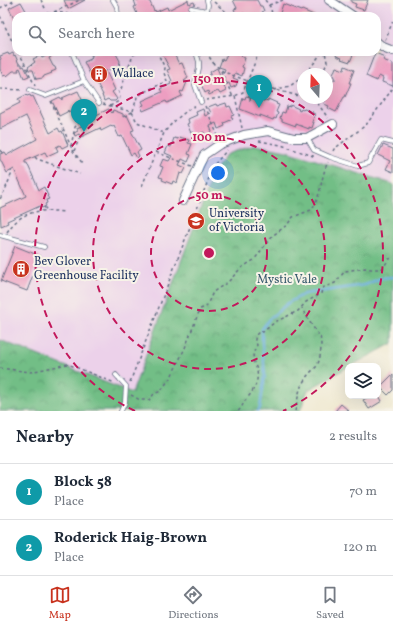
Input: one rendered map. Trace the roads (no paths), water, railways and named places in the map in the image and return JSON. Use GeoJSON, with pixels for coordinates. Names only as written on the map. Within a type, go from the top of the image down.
{"type":"FeatureCollection","features":[{"type":"Feature","properties":{"kind":"street"},"geometry":{"type":"LineString","coordinates":[[329,0],[347,12]]}},
{"type":"Feature","properties":{"kind":"street"},"geometry":{"type":"LineString","coordinates":[[183,201],[204,155],[220,144],[244,135],[268,131],[294,138],[307,138],[333,124]]}},
{"type":"Feature","properties":{"kind":"lane"},"geometry":{"type":"LineString","coordinates":[[114,0],[118,12]]}},
{"type":"Feature","properties":{"kind":"lane"},"geometry":{"type":"LineString","coordinates":[[206,12],[208,5],[207,0]]}},
{"type":"Feature","properties":{"kind":"lane"},"geometry":{"type":"LineString","coordinates":[[191,8],[201,12]]}},
{"type":"Feature","properties":{"kind":"lane"},"geometry":{"type":"LineString","coordinates":[[74,56],[84,81],[99,103]]}},
{"type":"Feature","properties":{"kind":"lane"},"geometry":{"type":"LineString","coordinates":[[197,56],[199,68],[195,85],[201,102]]}},
{"type":"Feature","properties":{"kind":"lane"},"geometry":{"type":"LineString","coordinates":[[30,90],[48,96],[84,81]]}},
{"type":"Feature","properties":{"kind":"lane"},"geometry":{"type":"LineString","coordinates":[[307,138],[314,150],[358,166],[368,163],[381,140],[393,143]]}},
{"type":"Feature","properties":{"kind":"lane"},"geometry":{"type":"LineString","coordinates":[[0,235],[44,247]]}},
{"type":"Feature","properties":{"kind":"lane"},"geometry":{"type":"LineString","coordinates":[[116,375],[126,386],[125,402],[122,411]]}},
{"type":"Feature","properties":{"kind":"waterway"},"geometry":{"type":"LineString","coordinates":[[258,411],[260,408],[265,375],[262,329],[269,319],[288,303],[304,294],[365,285],[381,278],[393,277]]}},
{"type":"Feature","properties":{"kind":"place","name":"Wallace"},"geometry":{"type":"Point","coordinates":[99,74]}},
{"type":"Feature","properties":{"kind":"place","name":"Block 58"},"geometry":{"type":"Point","coordinates":[259,108]}},
{"type":"Feature","properties":{"kind":"place","name":"Roderick Haig-Brown"},"geometry":{"type":"Point","coordinates":[84,132]}},
{"type":"Feature","properties":{"kind":"place","name":"University of Victoria"},"geometry":{"type":"Point","coordinates":[196,221]}},
{"type":"Feature","properties":{"kind":"place","name":"Bev Glover Greenhouse Facility"},"geometry":{"type":"Point","coordinates":[21,269]}},
{"type":"Feature","properties":{"kind":"park label","name":"Mystic Vale"},"geometry":{"type":"Point","coordinates":[287,280]}}]}
